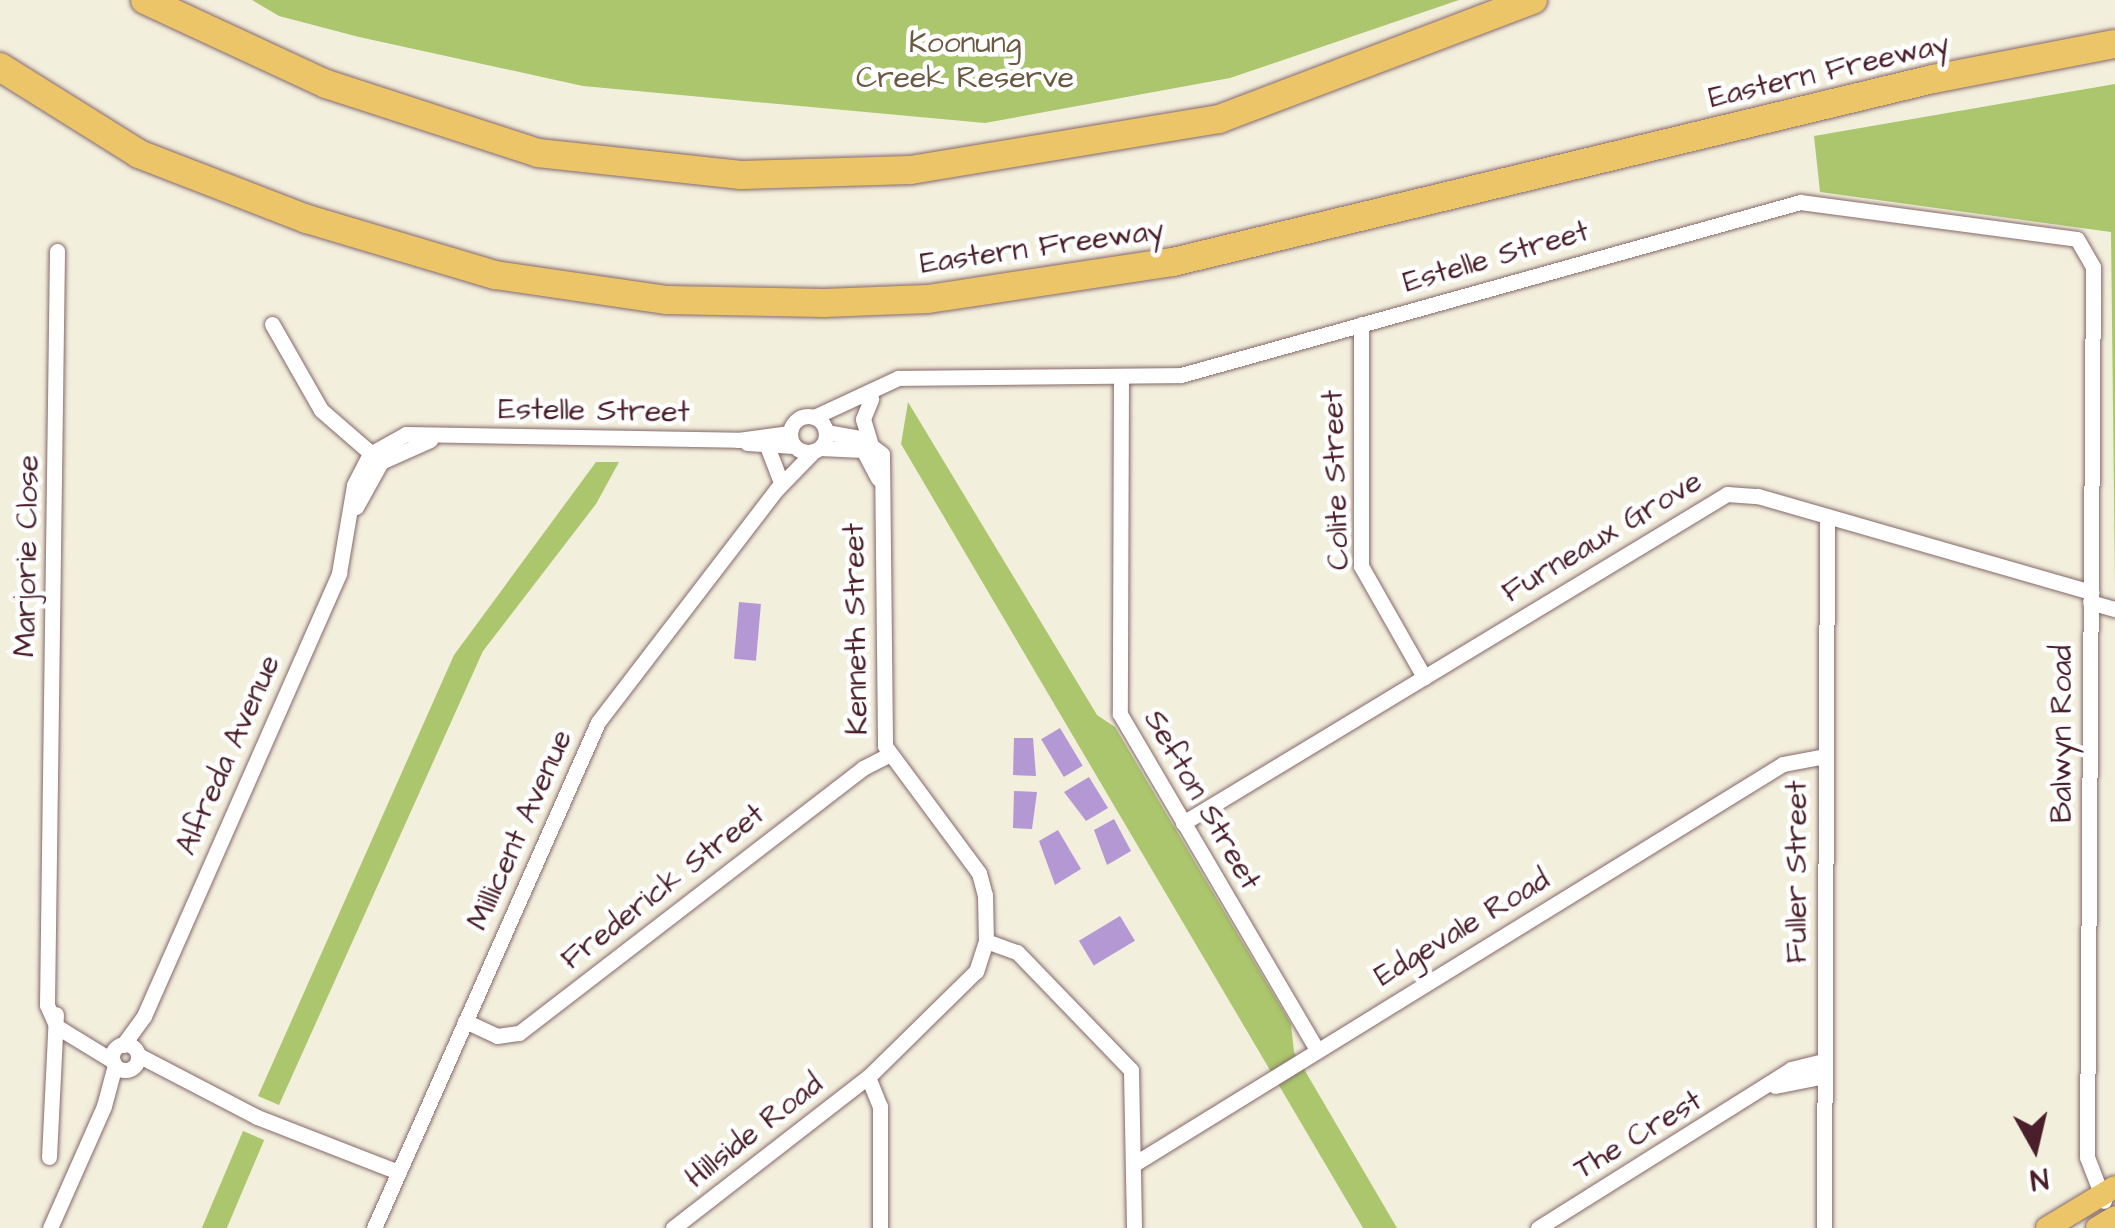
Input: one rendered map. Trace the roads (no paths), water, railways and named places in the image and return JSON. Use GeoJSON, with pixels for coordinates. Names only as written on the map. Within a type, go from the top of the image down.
{"type":"FeatureCollection","features":[{"type":"Feature","properties":{"kind":"highway"},"geometry":{"type":"LineString","coordinates":[[145,0],[326,84],[538,153],[741,175],[911,170],[1219,118],[1533,0]]}},
{"type":"Feature","properties":{"kind":"highway","name":"Eastern Freeway"},"geometry":{"type":"LineString","coordinates":[[0,67],[138,154],[307,219],[494,275],[667,300],[824,302],[928,299],[1173,262],[1933,79],[2115,44]]}},
{"type":"Feature","properties":{"kind":"main road"},"geometry":{"type":"LineString","coordinates":[[2062,1224],[2108,1191]]}},
{"type":"Feature","properties":{"kind":"main road"},"geometry":{"type":"LineString","coordinates":[[2097,1228],[2115,1217]]}},
{"type":"Feature","properties":{"kind":"street","name":"Estelle Street"},"geometry":{"type":"LineString","coordinates":[[820,435],[886,382],[918,378],[1182,374],[1800,202],[2063,234],[2086,246]]}},
{"type":"Feature","properties":{"kind":"street","name":"Balwyn Road"},"geometry":{"type":"LineString","coordinates":[[2086,246],[2093,267],[2087,1157],[2108,1191],[2115,1217]]}},
{"type":"Feature","properties":{"kind":"street","name":"Marjorie Close"},"geometry":{"type":"LineString","coordinates":[[49,1157],[50,1061],[57,1025],[51,981],[58,251]]}},
{"type":"Feature","properties":{"kind":"street"},"geometry":{"type":"LineString","coordinates":[[272,324],[321,410],[375,458]]}},
{"type":"Feature","properties":{"kind":"street","name":"Colite Street"},"geometry":{"type":"LineString","coordinates":[[1360,324],[1361,566],[1424,677]]}},
{"type":"Feature","properties":{"kind":"street","name":"Sefton Street"},"geometry":{"type":"LineString","coordinates":[[1121,376],[1118,707],[1317,1050]]}},
{"type":"Feature","properties":{"kind":"street","name":"Estelle Street"},"geometry":{"type":"LineString","coordinates":[[820,435],[871,399],[918,378]]}},
{"type":"Feature","properties":{"kind":"street"},"geometry":{"type":"LineString","coordinates":[[820,435],[798,419],[793,442],[820,435],[870,442],[863,419],[871,399]]}},
{"type":"Feature","properties":{"kind":"street","name":"Millicent Avenue"},"geometry":{"type":"LineString","coordinates":[[374,1228],[598,722],[820,435]]}},
{"type":"Feature","properties":{"kind":"street","name":"Kenneth Street"},"geometry":{"type":"LineString","coordinates":[[820,435],[863,450],[880,486]]}},
{"type":"Feature","properties":{"kind":"street","name":"Estelle Street"},"geometry":{"type":"LineString","coordinates":[[375,458],[449,437],[793,442]]}},
{"type":"Feature","properties":{"kind":"street","name":"Estelle Street"},"geometry":{"type":"LineString","coordinates":[[738,440],[767,446],[793,442]]}},
{"type":"Feature","properties":{"kind":"street","name":"Millicent Avenue"},"geometry":{"type":"LineString","coordinates":[[779,486],[793,442]]}},
{"type":"Feature","properties":{"kind":"street","name":"Kenneth Street"},"geometry":{"type":"LineString","coordinates":[[870,442],[882,454],[880,728],[889,756],[979,873],[986,941]]}},
{"type":"Feature","properties":{"kind":"street"},"geometry":{"type":"LineString","coordinates":[[767,446],[779,486]]}},
{"type":"Feature","properties":{"kind":"street","name":"Alfreda Avenue"},"geometry":{"type":"LineString","coordinates":[[50,1228],[338,573],[353,513],[375,458]]}},
{"type":"Feature","properties":{"kind":"street","name":"Furneaux Grove"},"geometry":{"type":"LineString","coordinates":[[1183,823],[1718,498],[1747,494],[1827,516],[2091,597],[2115,608]]}},
{"type":"Feature","properties":{"kind":"street","name":"Fuller Street"},"geometry":{"type":"LineString","coordinates":[[1824,1228],[1827,516]]}},
{"type":"Feature","properties":{"kind":"street","name":"Frederick Street"},"geometry":{"type":"LineString","coordinates":[[465,1022],[497,1036],[519,1033],[864,768],[889,756]]}},
{"type":"Feature","properties":{"kind":"street","name":"Edgevale Road"},"geometry":{"type":"LineString","coordinates":[[1134,1164],[1784,764],[1825,756]]}},
{"type":"Feature","properties":{"kind":"street"},"geometry":{"type":"LineString","coordinates":[[880,1228],[880,1106],[868,1077],[968,980],[986,941],[1017,952],[1123,1058],[1136,1088],[1134,1228]]}},
{"type":"Feature","properties":{"kind":"street"},"geometry":{"type":"LineString","coordinates":[[57,1025],[78,1039],[396,1178]]}},
{"type":"Feature","properties":{"kind":"street","name":"The Crest"},"geometry":{"type":"LineString","coordinates":[[1538,1228],[1766,1089],[1791,1069],[1824,1068]]}},
{"type":"Feature","properties":{"kind":"street","name":"Hillside Road"},"geometry":{"type":"LineString","coordinates":[[673,1228],[868,1077]]}},
{"type":"Feature","properties":{"kind":"park label","name":"Koonung Creek Reserve"},"geometry":{"type":"Point","coordinates":[965,60]}}]}
